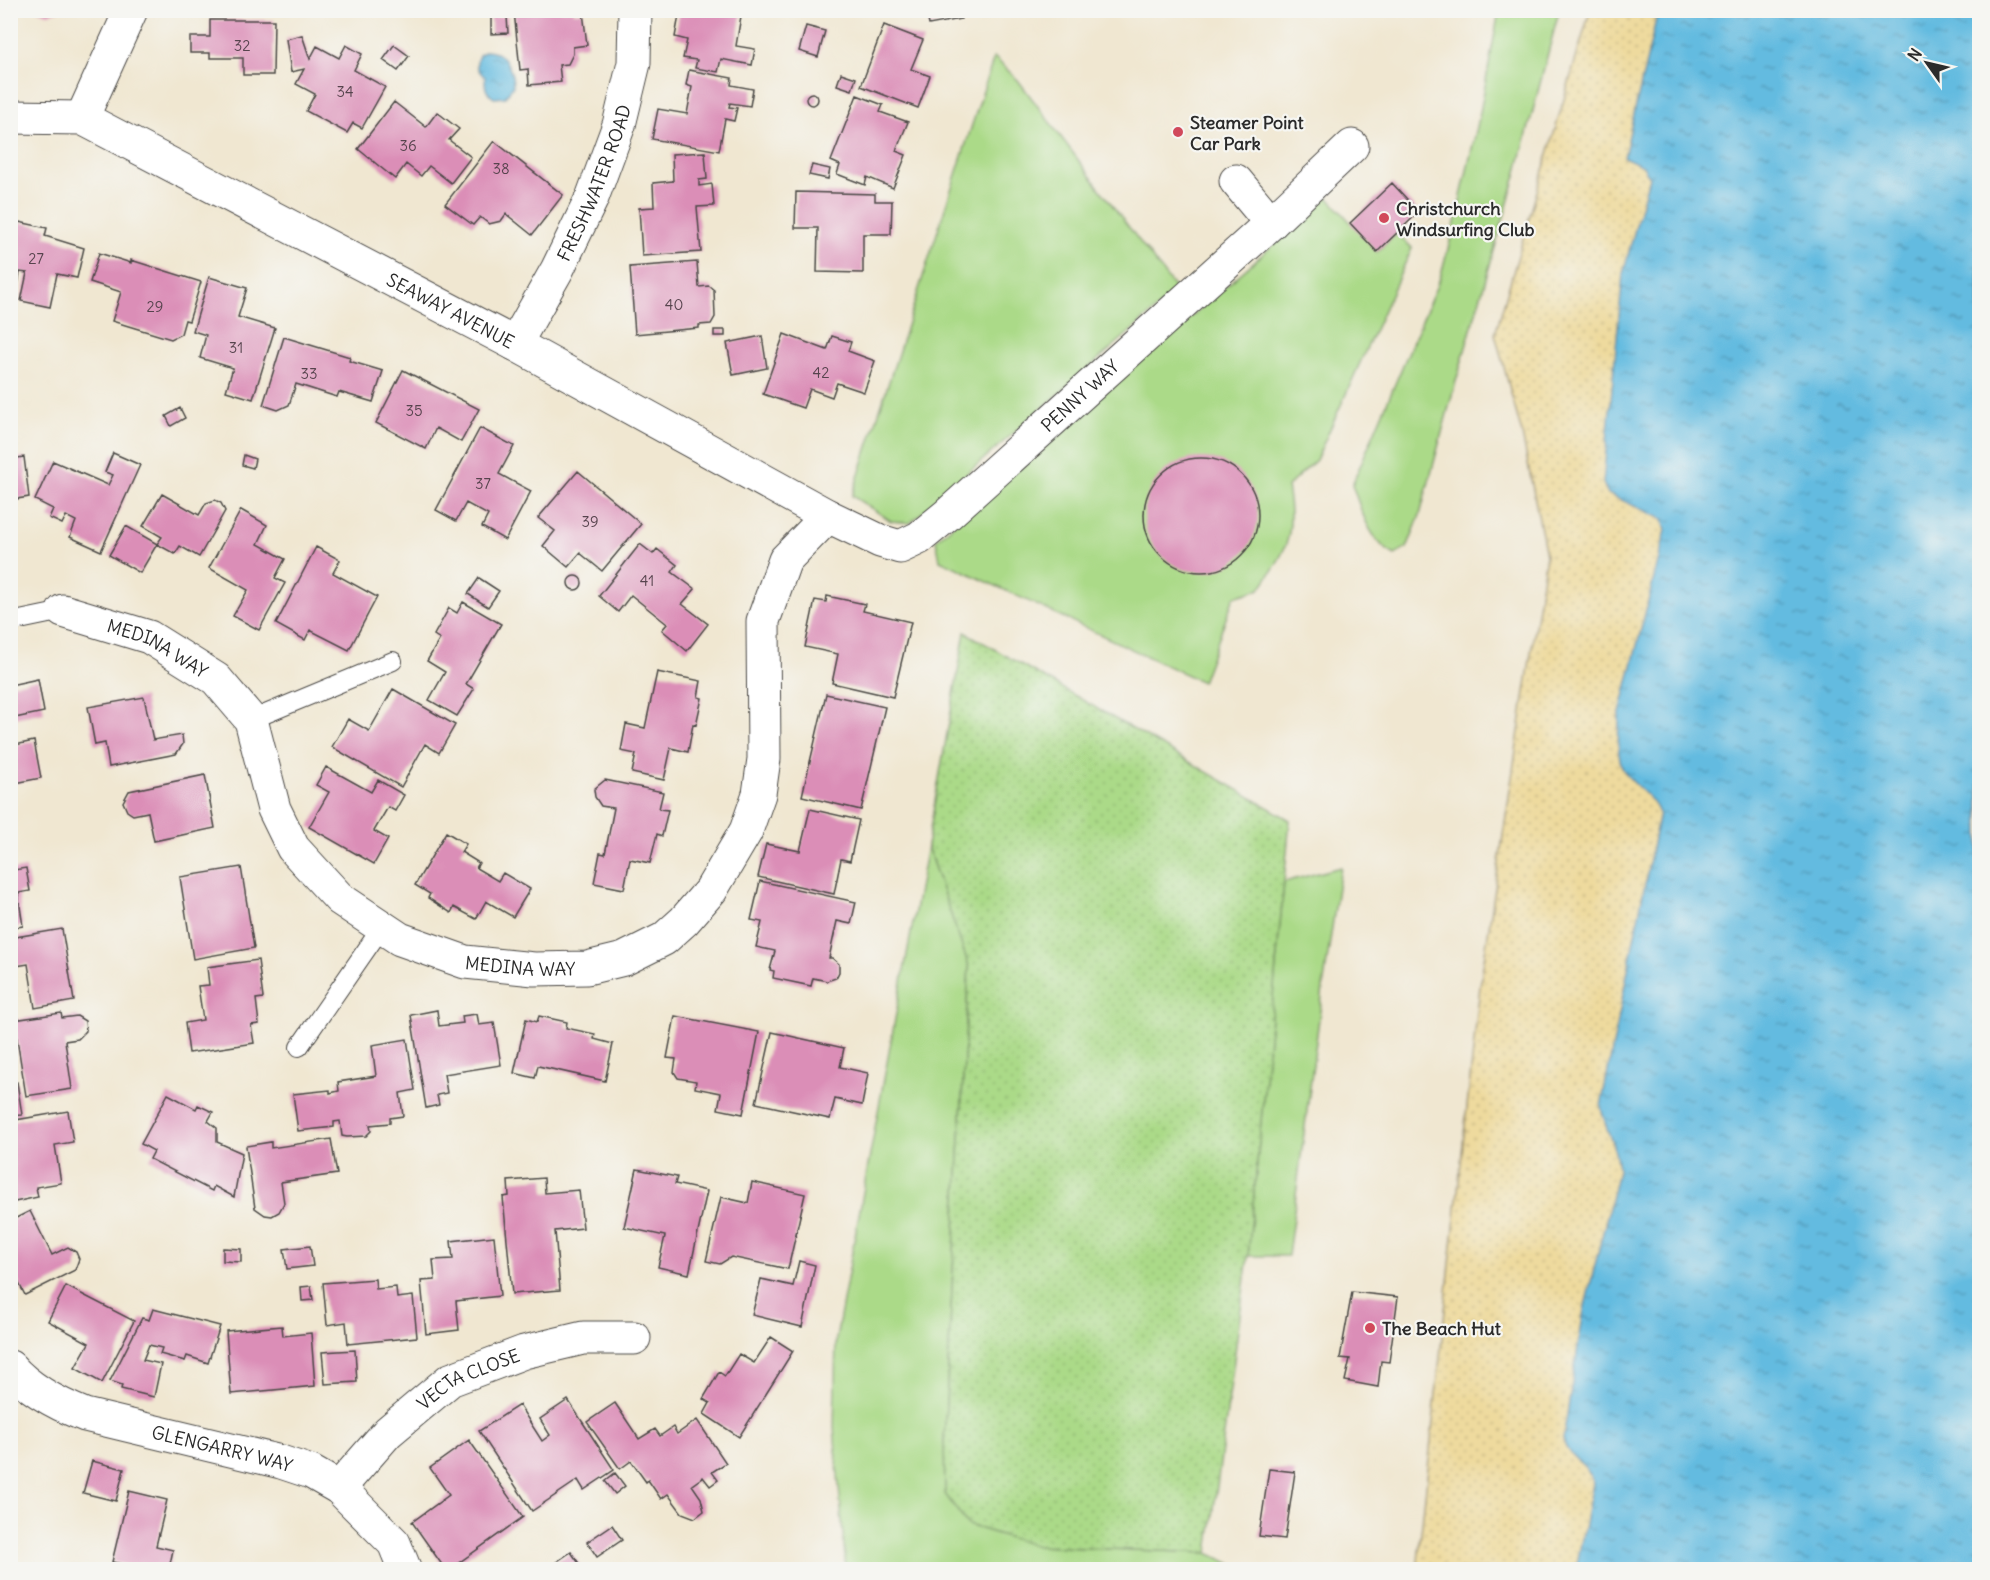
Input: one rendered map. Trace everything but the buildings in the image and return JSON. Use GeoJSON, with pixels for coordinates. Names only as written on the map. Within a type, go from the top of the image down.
{"type":"FeatureCollection","features":[{"type":"Feature","properties":{"kind":"street"},"geometry":{"type":"LineString","coordinates":[[82,117],[131,10]]}},
{"type":"Feature","properties":{"kind":"street","name":"FRESHWATER ROAD"},"geometry":{"type":"LineString","coordinates":[[515,344],[557,270],[592,198],[620,125],[634,63],[635,10]]}},
{"type":"Feature","properties":{"kind":"street","name":"SEAWAY AVENUE"},"geometry":{"type":"LineString","coordinates":[[10,117],[82,117],[515,344],[828,516],[880,541]]}},
{"type":"Feature","properties":{"kind":"street","name":"PENNY WAY"},"geometry":{"type":"LineString","coordinates":[[880,541],[900,547],[919,538],[1271,223],[1352,146]]}},
{"type":"Feature","properties":{"kind":"street"},"geometry":{"type":"LineString","coordinates":[[1236,181],[1271,223]]}},
{"type":"Feature","properties":{"kind":"street","name":"MEDINA WAY"},"geometry":{"type":"LineString","coordinates":[[63,611],[150,638],[216,679],[250,720],[274,809],[293,848],[340,899],[400,939],[465,962],[534,969],[587,968],[624,959],[664,939],[671,933],[711,890],[746,831],[759,794],[764,759],[763,621],[785,560],[828,516]]}},
{"type":"Feature","properties":{"kind":"street","name":"VECTA CLOSE"},"geometry":{"type":"LineString","coordinates":[[339,1488],[388,1432],[450,1380],[524,1352],[583,1338],[634,1338]]}},
{"type":"Feature","properties":{"kind":"street","name":"GLENGARRY WAY"},"geometry":{"type":"LineString","coordinates":[[10,1367],[55,1403],[85,1415],[282,1462],[311,1472],[339,1488],[394,1543],[405,1569]]}},
{"type":"Feature","properties":{"kind":"lane"},"geometry":{"type":"LineString","coordinates":[[10,622],[63,611]]}},
{"type":"Feature","properties":{"kind":"lane"},"geometry":{"type":"LineString","coordinates":[[250,720],[393,661]]}},
{"type":"Feature","properties":{"kind":"lane"},"geometry":{"type":"LineString","coordinates":[[299,1047],[382,927]]}},
{"type":"Feature","properties":{"kind":"green space"},"geometry":{"type":"Polygon","coordinates":[[[1499,11],[1559,11],[1517,172],[1452,395],[1420,515],[1407,548],[1395,555],[1386,549],[1373,534],[1352,485],[1440,278],[1479,118],[1499,11]]]}},
{"type":"Feature","properties":{"kind":"green space"},"geometry":{"type":"Polygon","coordinates":[[[994,57],[1018,80],[1177,291],[910,523],[891,521],[852,496],[994,57]]]}},
{"type":"Feature","properties":{"kind":"green space"},"geometry":{"type":"Polygon","coordinates":[[[1328,197],[1377,252],[1397,233],[1412,248],[1316,460],[1287,487],[1290,504],[1290,530],[1283,552],[1260,589],[1234,597],[1202,682],[940,560],[936,540],[1328,197]]]}},
{"type":"Feature","properties":{"kind":"green space"},"geometry":{"type":"Polygon","coordinates":[[[965,632],[1290,820],[1248,1256],[1208,1553],[1037,1546],[968,1525],[945,1494],[944,1443],[969,966],[927,846],[965,632]]]}},
{"type":"Feature","properties":{"kind":"green space"},"geometry":{"type":"Polygon","coordinates":[[[927,846],[969,966],[944,1443],[1037,1546],[1208,1553],[1242,1569],[846,1570],[834,1428],[836,1339],[927,846]]]}},
{"type":"Feature","properties":{"kind":"green space"},"geometry":{"type":"Polygon","coordinates":[[[1341,867],[1288,1256],[1248,1256],[1284,882],[1341,867]]]}},
{"type":"Feature","properties":{"kind":"sand"},"geometry":{"type":"Polygon","coordinates":[[[1590,11],[1819,11],[1624,1569],[1417,1570],[1480,986],[1546,555],[1522,434],[1495,334],[1590,11]]]}},
{"type":"Feature","properties":{"kind":"water"},"geometry":{"type":"Polygon","coordinates":[[[1658,11],[1979,11],[1979,1569],[1576,1569],[1593,1483],[1587,1469],[1569,1453],[1563,1439],[1584,1310],[1618,1171],[1601,1106],[1659,813],[1651,800],[1623,769],[1619,757],[1618,737],[1619,717],[1666,530],[1663,519],[1608,494],[1603,483],[1623,274],[1649,177],[1643,166],[1624,157],[1658,11]]]}},
{"type":"Feature","properties":{"kind":"water"},"geometry":{"type":"Polygon","coordinates":[[[486,51],[498,54],[507,62],[513,86],[505,97],[494,98],[486,89],[485,77],[479,70],[477,62],[479,55],[486,51]]]}},
{"type":"Feature","properties":{"kind":"place","name":"Steamer Point Car Park"},"geometry":{"type":"Point","coordinates":[1178,132]}},
{"type":"Feature","properties":{"kind":"place","name":"Christchurch Windsurfing Club"},"geometry":{"type":"Point","coordinates":[1384,218]}},
{"type":"Feature","properties":{"kind":"place","name":"The Beach Hut"},"geometry":{"type":"Point","coordinates":[1370,1328]}}]}
